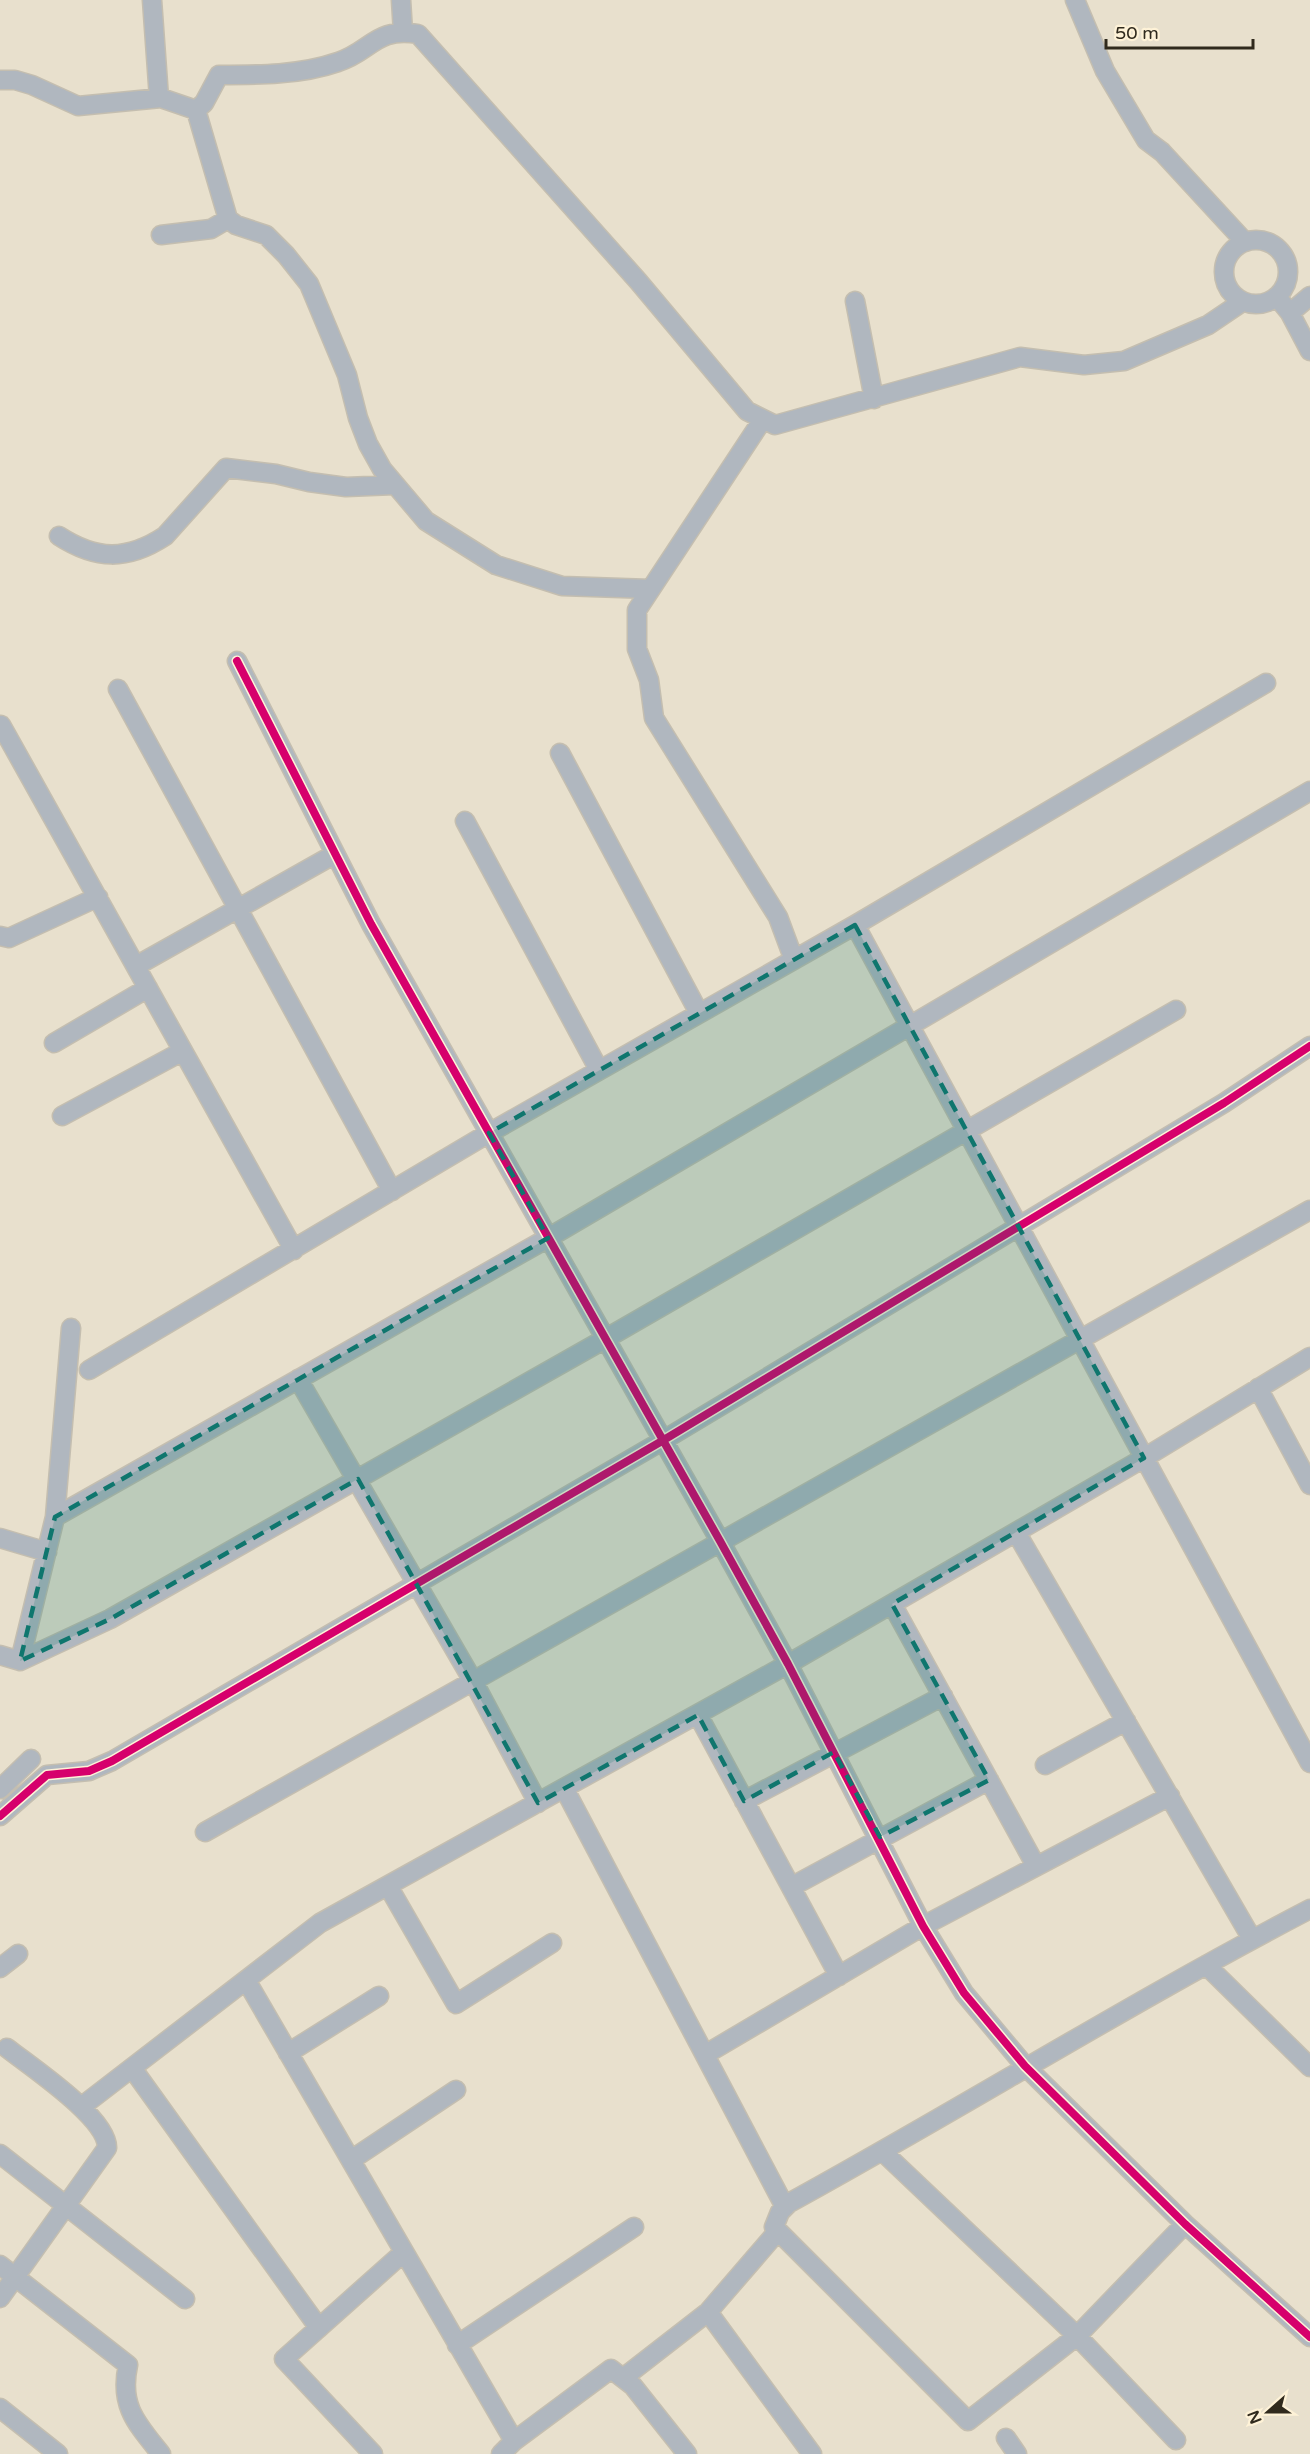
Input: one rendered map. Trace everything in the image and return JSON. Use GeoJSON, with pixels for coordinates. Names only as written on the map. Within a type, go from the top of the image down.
{"type":"FeatureCollection","features":[{"type":"Feature","properties":{"kind":"street"},"geometry":{"type":"LineString","coordinates":[[152,0],[159,98]]}},
{"type":"Feature","properties":{"kind":"street"},"geometry":{"type":"LineString","coordinates":[[401,0],[403,32]]}},
{"type":"Feature","properties":{"kind":"street"},"geometry":{"type":"LineString","coordinates":[[1075,0],[1105,70],[1146,140],[1162,152],[1245,242]]}},
{"type":"Feature","properties":{"kind":"street"},"geometry":{"type":"LineString","coordinates":[[196,110],[204,103],[219,75],[266,76],[340,62],[387,34],[403,32],[418,34],[638,281],[747,411],[775,425],[1020,357],[1084,365],[1124,361],[1208,325],[1242,302]]}},
{"type":"Feature","properties":{"kind":"street"},"geometry":{"type":"LineString","coordinates":[[0,80],[15,80],[32,85],[78,106],[159,98],[196,110]]}},
{"type":"Feature","properties":{"kind":"street"},"geometry":{"type":"LineString","coordinates":[[196,110],[228,219],[237,225],[266,235],[286,255],[309,284],[347,375],[358,418],[368,444],[382,469],[426,521],[496,565],[562,586],[650,589]]}},
{"type":"Feature","properties":{"kind":"street"},"geometry":{"type":"LineString","coordinates":[[161,236],[211,229],[228,219]]}},
{"type":"Feature","properties":{"kind":"street"},"geometry":{"type":"LineString","coordinates":[[1263,240],[1276,246],[1285,256],[1288,269],[1287,283],[1277,297],[1269,302],[1255,305],[1242,302],[1232,294],[1225,282],[1223,268],[1228,255],[1237,245],[1245,242],[1263,240]]}},
{"type":"Feature","properties":{"kind":"street"},"geometry":{"type":"LineString","coordinates":[[1290,313],[1310,296]]}},
{"type":"Feature","properties":{"kind":"street"},"geometry":{"type":"LineString","coordinates":[[1277,297],[1290,313],[1310,351]]}},
{"type":"Feature","properties":{"kind":"street"},"geometry":{"type":"LineString","coordinates":[[855,301],[874,399]]}},
{"type":"Feature","properties":{"kind":"street"},"geometry":{"type":"LineString","coordinates":[[763,419],[638,610],[637,649],[649,680],[654,718],[778,917],[794,960]]}},
{"type":"Feature","properties":{"kind":"street"},"geometry":{"type":"LineString","coordinates":[[59,536],[79,549],[107,555],[124,554],[152,545],[165,536],[226,468],[346,487],[394,484]]}},
{"type":"Feature","properties":{"kind":"street"},"geometry":{"type":"LineString","coordinates":[[237,661],[371,924],[720,1541],[788,1664],[923,1926],[964,1993],[1025,2066],[1185,2224],[1310,2337]]}},
{"type":"Feature","properties":{"kind":"street"},"geometry":{"type":"LineString","coordinates":[[89,1370],[489,1133],[855,925],[1266,683]]}},
{"type":"Feature","properties":{"kind":"street"},"geometry":{"type":"LineString","coordinates":[[118,689],[392,1191]]}},
{"type":"Feature","properties":{"kind":"street"},"geometry":{"type":"LineString","coordinates":[[1,725],[294,1250]]}},
{"type":"Feature","properties":{"kind":"street"},"geometry":{"type":"LineString","coordinates":[[561,753],[699,1014]]}},
{"type":"Feature","properties":{"kind":"street"},"geometry":{"type":"LineString","coordinates":[[55,1517],[548,1238],[1310,791]]}},
{"type":"Feature","properties":{"kind":"street"},"geometry":{"type":"LineString","coordinates":[[465,821],[599,1070]]}},
{"type":"Feature","properties":{"kind":"street"},"geometry":{"type":"LineString","coordinates":[[136,966],[335,854]]}},
{"type":"Feature","properties":{"kind":"street"},"geometry":{"type":"LineString","coordinates":[[0,936],[9,938],[98,897]]}},
{"type":"Feature","properties":{"kind":"street"},"geometry":{"type":"LineString","coordinates":[[855,925],[1310,1763]]}},
{"type":"Feature","properties":{"kind":"street"},"geometry":{"type":"LineString","coordinates":[[54,1043],[148,988]]}},
{"type":"Feature","properties":{"kind":"street"},"geometry":{"type":"LineString","coordinates":[[0,1655],[20,1661],[110,1619],[605,1340],[966,1129],[1176,1010]]}},
{"type":"Feature","properties":{"kind":"street"},"geometry":{"type":"LineString","coordinates":[[0,1816],[47,1775],[89,1771],[112,1761],[662,1441],[1224,1103],[1310,1046]]}},
{"type":"Feature","properties":{"kind":"street"},"geometry":{"type":"LineString","coordinates":[[62,1116],[183,1051]]}},
{"type":"Feature","properties":{"kind":"street"},"geometry":{"type":"LineString","coordinates":[[205,1832],[1310,1210]]}},
{"type":"Feature","properties":{"kind":"street"},"geometry":{"type":"LineString","coordinates":[[20,1661],[55,1517],[71,1328]]}},
{"type":"Feature","properties":{"kind":"street"},"geometry":{"type":"LineString","coordinates":[[81,2107],[320,1923],[788,1664],[1144,1458],[1310,1357]]}},
{"type":"Feature","properties":{"kind":"street"},"geometry":{"type":"LineString","coordinates":[[298,1379],[473,1681],[538,1803]]}},
{"type":"Feature","properties":{"kind":"street"},"geometry":{"type":"LineString","coordinates":[[1258,1388],[1310,1485]]}},
{"type":"Feature","properties":{"kind":"street"},"geometry":{"type":"LineString","coordinates":[[1016,1532],[1252,1939]]}},
{"type":"Feature","properties":{"kind":"street"},"geometry":{"type":"LineString","coordinates":[[0,1538],[47,1552]]}},
{"type":"Feature","properties":{"kind":"street"},"geometry":{"type":"LineString","coordinates":[[892,1604],[1036,1866]]}},
{"type":"Feature","properties":{"kind":"street"},"geometry":{"type":"LineString","coordinates":[[744,1801],[943,1696]]}},
{"type":"Feature","properties":{"kind":"street"},"geometry":{"type":"LineString","coordinates":[[698,1715],[839,1976]]}},
{"type":"Feature","properties":{"kind":"street"},"geometry":{"type":"LineString","coordinates":[[1045,1765],[1126,1721]]}},
{"type":"Feature","properties":{"kind":"street"},"geometry":{"type":"LineString","coordinates":[[0,1789],[31,1759]]}},
{"type":"Feature","properties":{"kind":"street"},"geometry":{"type":"LineString","coordinates":[[791,1887],[879,1837],[989,1780]]}},
{"type":"Feature","properties":{"kind":"street"},"geometry":{"type":"LineString","coordinates":[[564,1788],[785,2207]]}},
{"type":"Feature","properties":{"kind":"street"},"geometry":{"type":"LineString","coordinates":[[706,2054],[923,1926],[1170,1796]]}},
{"type":"Feature","properties":{"kind":"street"},"geometry":{"type":"LineString","coordinates":[[388,1886],[456,2004],[552,1943]]}},
{"type":"Feature","properties":{"kind":"street"},"geometry":{"type":"LineString","coordinates":[[1185,2224],[1077,2336],[968,2421],[774,2227],[785,2207],[883,2152],[1025,2066],[1310,1909]]}},
{"type":"Feature","properties":{"kind":"street"},"geometry":{"type":"LineString","coordinates":[[0,1968],[18,1954]]}},
{"type":"Feature","properties":{"kind":"street"},"geometry":{"type":"LineString","coordinates":[[1206,1965],[1310,2067]]}},
{"type":"Feature","properties":{"kind":"street"},"geometry":{"type":"LineString","coordinates":[[246,1980],[514,2441]]}},
{"type":"Feature","properties":{"kind":"street"},"geometry":{"type":"LineString","coordinates":[[288,2053],[379,1996]]}},
{"type":"Feature","properties":{"kind":"street"},"geometry":{"type":"LineString","coordinates":[[0,2298],[107,2148],[107,2138],[102,2127],[81,2107],[7,2048]]}},
{"type":"Feature","properties":{"kind":"street"},"geometry":{"type":"LineString","coordinates":[[132,2068],[319,2328]]}},
{"type":"Feature","properties":{"kind":"street"},"geometry":{"type":"LineString","coordinates":[[351,2160],[456,2090]]}},
{"type":"Feature","properties":{"kind":"street"},"geometry":{"type":"LineString","coordinates":[[883,2152],[1077,2336],[1176,2440]]}},
{"type":"Feature","properties":{"kind":"street"},"geometry":{"type":"LineString","coordinates":[[0,2154],[185,2299]]}},
{"type":"Feature","properties":{"kind":"street"},"geometry":{"type":"LineString","coordinates":[[457,2345],[634,2227]]}},
{"type":"Feature","properties":{"kind":"street"},"geometry":{"type":"LineString","coordinates":[[623,2378],[708,2312],[777,2232]]}},
{"type":"Feature","properties":{"kind":"street"},"geometry":{"type":"LineString","coordinates":[[373,2454],[284,2359],[404,2252]]}},
{"type":"Feature","properties":{"kind":"street"},"geometry":{"type":"LineString","coordinates":[[0,2265],[128,2366],[124,2385],[126,2400],[135,2421],[162,2454]]}},
{"type":"Feature","properties":{"kind":"street"},"geometry":{"type":"LineString","coordinates":[[708,2312],[812,2454]]}},
{"type":"Feature","properties":{"kind":"street"},"geometry":{"type":"LineString","coordinates":[[501,2454],[514,2441],[611,2369],[633,2386],[687,2454]]}},
{"type":"Feature","properties":{"kind":"street"},"geometry":{"type":"LineString","coordinates":[[0,2408],[58,2454]]}},
{"type":"Feature","properties":{"kind":"street"},"geometry":{"type":"LineString","coordinates":[[1006,2438],[1017,2454]]}},
{"type":"Feature","properties":{"kind":"highlighted area"},"geometry":{"type":"Polygon","coordinates":[[[855,925],[1144,1458],[892,1604],[989,1780],[880,1837],[834,1752],[744,1801],[698,1715],[538,1803],[358,1479],[110,1619],[20,1661],[55,1517],[548,1238],[489,1133],[855,925]]]}},
{"type":"Feature","properties":{"kind":"cycle path"},"geometry":{"type":"LineString","coordinates":[[237,661],[371,924],[720,1541],[788,1664],[923,1926],[964,1993],[1025,2066],[1185,2224],[1310,2337]]}},
{"type":"Feature","properties":{"kind":"cycle path"},"geometry":{"type":"LineString","coordinates":[[0,1816],[47,1775],[89,1771],[112,1761],[662,1441],[1224,1103],[1310,1046]]}}]}
